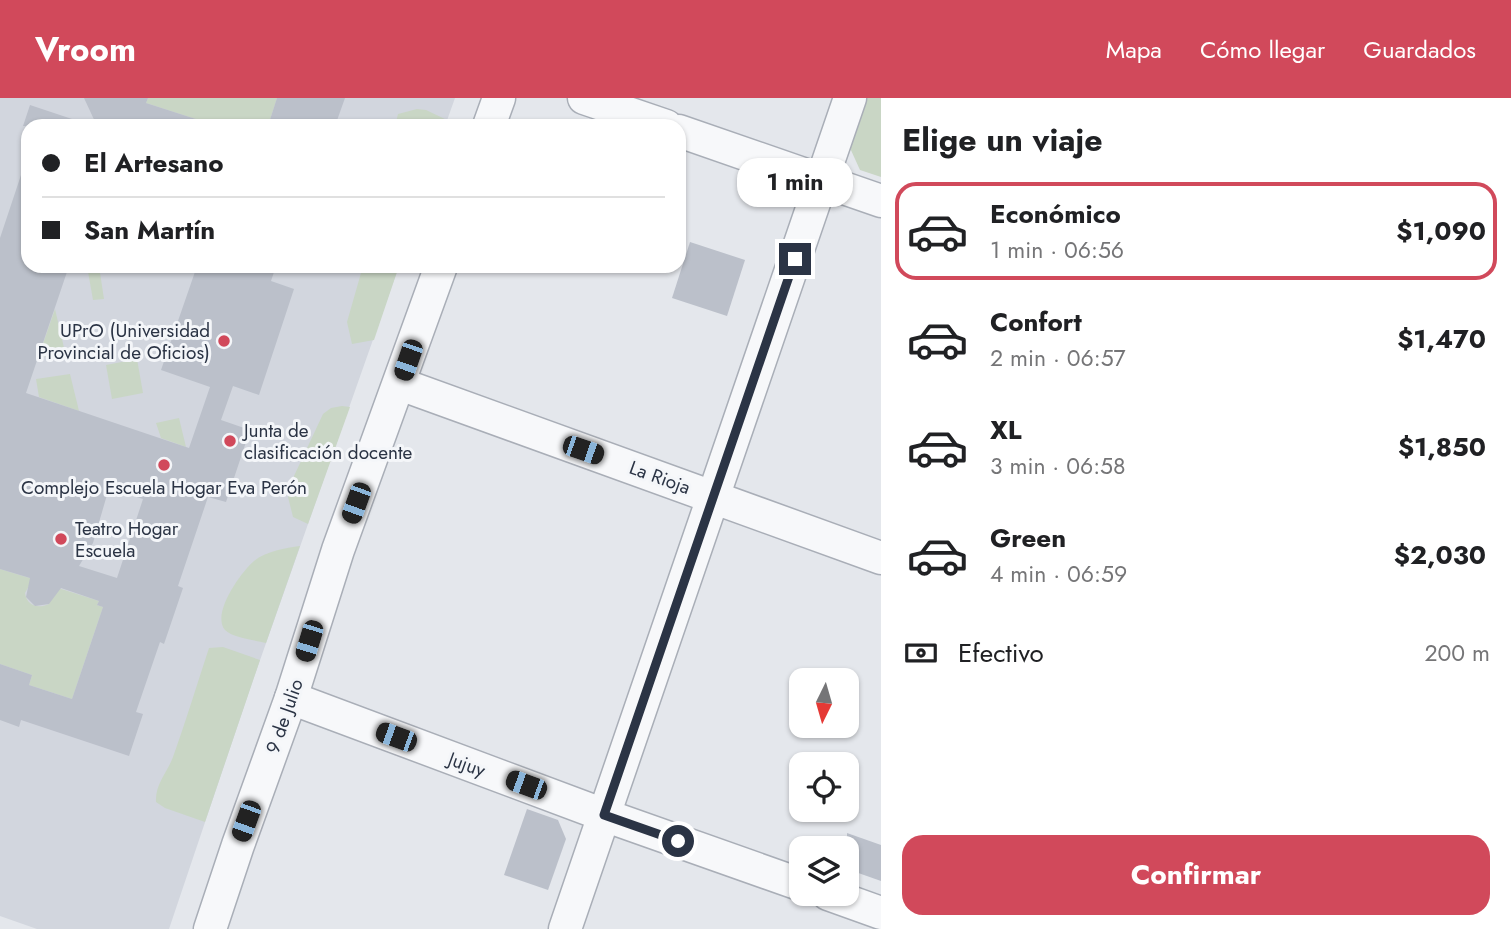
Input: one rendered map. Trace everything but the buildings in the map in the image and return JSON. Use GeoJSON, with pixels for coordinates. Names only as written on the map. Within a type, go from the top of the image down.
{"type":"FeatureCollection","features":[{"type":"Feature","properties":{"kind":"street"},"geometry":{"type":"LineString","coordinates":[[492,119],[499,98]]}},
{"type":"Feature","properties":{"kind":"street"},"geometry":{"type":"LineString","coordinates":[[584,98],[646,119]]}},
{"type":"Feature","properties":{"kind":"street"},"geometry":{"type":"LineString","coordinates":[[565,929],[850,98]]}},
{"type":"Feature","properties":{"kind":"street"},"geometry":{"type":"LineString","coordinates":[[686,133],[881,201]]}},
{"type":"Feature","properties":{"kind":"street","name":"9 de Julio"},"geometry":{"type":"LineString","coordinates":[[210,929],[237,845],[291,698],[338,550],[439,273]]}},
{"type":"Feature","properties":{"kind":"street","name":"La Rioja"},"geometry":{"type":"LineString","coordinates":[[400,384],[881,558]]}},
{"type":"Feature","properties":{"kind":"street","name":"Jujuy"},"geometry":{"type":"LineString","coordinates":[[291,698],[604,815],[789,880]]}},
{"type":"Feature","properties":{"kind":"street"},"geometry":{"type":"LineString","coordinates":[[859,905],[881,913]]}},
{"type":"Feature","properties":{"kind":"shaded area","name":"Complejo Escuela Hogar Eva Perón"},"geometry":{"type":"Polygon","coordinates":[[[0,98],[455,98],[448,119],[21,119],[21,273],[397,273],[253,680],[169,929],[37,929],[0,916],[0,98]]]}},
{"type":"Feature","properties":{"kind":"green space"},"geometry":{"type":"Polygon","coordinates":[[[148,98],[277,98],[270,119],[195,119],[146,103],[148,98]]]}},
{"type":"Feature","properties":{"kind":"green space"},"geometry":{"type":"Polygon","coordinates":[[[867,98],[881,98],[881,177],[860,170],[850,148],[867,98]]]}},
{"type":"Feature","properties":{"kind":"green space"},"geometry":{"type":"Polygon","coordinates":[[[417,109],[445,119],[397,119],[398,114],[417,109]]]}},
{"type":"Feature","properties":{"kind":"green space"},"geometry":{"type":"Polygon","coordinates":[[[88,273],[100,273],[104,299],[93,300],[88,273]]]}},
{"type":"Feature","properties":{"kind":"green space"},"geometry":{"type":"Polygon","coordinates":[[[361,273],[397,273],[374,340],[352,344],[347,322],[361,273]]]}},
{"type":"Feature","properties":{"kind":"green space"},"geometry":{"type":"Polygon","coordinates":[[[55,309],[65,352],[38,358],[55,309]]]}},
{"type":"Feature","properties":{"kind":"green space"},"geometry":{"type":"Polygon","coordinates":[[[137,359],[143,393],[112,399],[106,365],[137,359]]]}},
{"type":"Feature","properties":{"kind":"green space"},"geometry":{"type":"Polygon","coordinates":[[[70,374],[79,411],[39,397],[36,379],[70,374]]]}},
{"type":"Feature","properties":{"kind":"green space"},"geometry":{"type":"Polygon","coordinates":[[[350,407],[308,524],[293,517],[288,497],[294,476],[323,414],[331,408],[350,407]]]}},
{"type":"Feature","properties":{"kind":"green space"},"geometry":{"type":"Polygon","coordinates":[[[179,418],[186,447],[161,438],[156,423],[179,418]]]}},
{"type":"Feature","properties":{"kind":"green space"},"geometry":{"type":"Polygon","coordinates":[[[300,546],[266,643],[239,637],[225,630],[222,614],[225,604],[235,583],[248,566],[270,552],[300,546]]]}},
{"type":"Feature","properties":{"kind":"green space"},"geometry":{"type":"Polygon","coordinates":[[[0,569],[36,580],[25,593],[28,601],[34,605],[49,604],[55,591],[52,586],[99,601],[97,605],[103,607],[72,699],[29,685],[32,675],[0,664],[0,569]]]}},
{"type":"Feature","properties":{"kind":"green space"},"geometry":{"type":"Polygon","coordinates":[[[223,647],[260,660],[205,822],[165,808],[156,802],[156,796],[173,757],[209,648],[223,647]]]}},
{"type":"Feature","properties":{"kind":"place","name":"UPrO (Universidad Provincial de Oficios)"},"geometry":{"type":"Point","coordinates":[224,341]}},
{"type":"Feature","properties":{"kind":"place","name":"Junta de clasificación docente"},"geometry":{"type":"Point","coordinates":[230,441]}},
{"type":"Feature","properties":{"kind":"place","name":"Complejo Escuela Hogar Eva Perón"},"geometry":{"type":"Point","coordinates":[164,465]}},
{"type":"Feature","properties":{"kind":"place","name":"Teatro Hogar Escuela"},"geometry":{"type":"Point","coordinates":[61,539]}},
{"type":"Feature","properties":{"kind":"route"},"geometry":{"type":"LineString","coordinates":[[678,841],[604,815],[795,259]]}}]}
